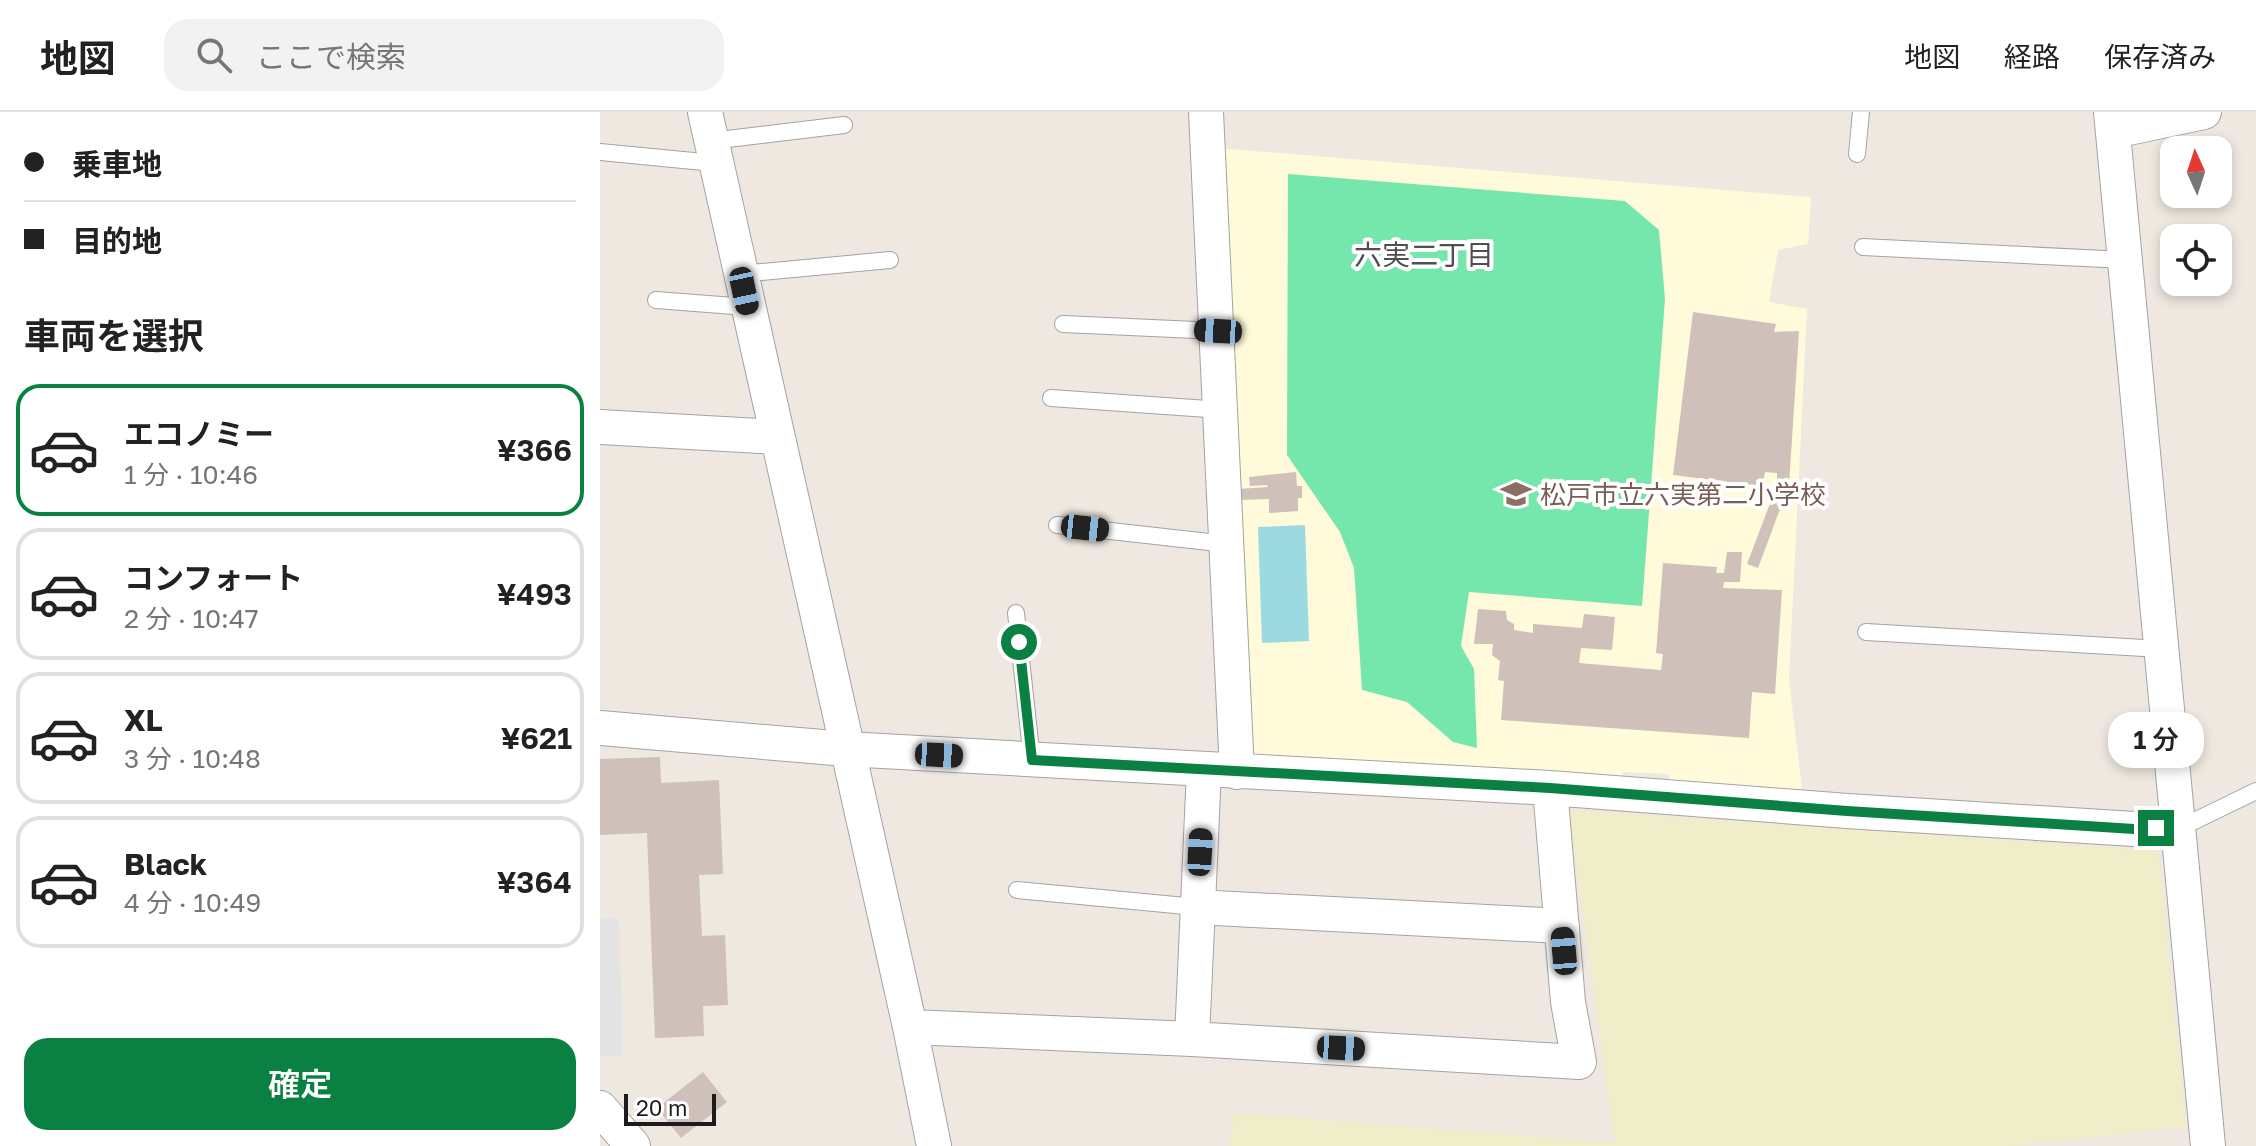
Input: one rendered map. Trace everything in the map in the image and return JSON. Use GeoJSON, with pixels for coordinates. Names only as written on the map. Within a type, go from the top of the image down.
{"type":"FeatureCollection","features":[{"type":"Feature","properties":{"kind":"street"},"geometry":{"type":"LineString","coordinates":[[1192,1039],[1196,907],[1221,771],[1227,544],[1206,112]]}},
{"type":"Feature","properties":{"kind":"street"},"geometry":{"type":"LineString","coordinates":[[2204,112],[2112,121],[2208,1146]]}},
{"type":"Feature","properties":{"kind":"street"},"geometry":{"type":"LineString","coordinates":[[710,139],[910,1027],[934,1146]]}},
{"type":"Feature","properties":{"kind":"street"},"geometry":{"type":"LineString","coordinates":[[600,427],[776,437]]}},
{"type":"Feature","properties":{"kind":"street"},"geometry":{"type":"LineString","coordinates":[[600,728],[846,749],[1550,788],[2134,829],[2178,828]]}},
{"type":"Feature","properties":{"kind":"street"},"geometry":{"type":"LineString","coordinates":[[910,1027],[1192,1039],[1579,1062],[1568,1002],[1550,788]]}},
{"type":"Feature","properties":{"kind":"street"},"geometry":{"type":"LineString","coordinates":[[1196,907],[1562,926]]}},
{"type":"Feature","properties":{"kind":"street"},"geometry":{"type":"LineString","coordinates":[[600,1108],[633,1146]]}},
{"type":"Feature","properties":{"kind":"lane"},"geometry":{"type":"LineString","coordinates":[[1857,154],[1861,112]]}},
{"type":"Feature","properties":{"kind":"lane"},"geometry":{"type":"LineString","coordinates":[[600,152],[844,125]]}},
{"type":"Feature","properties":{"kind":"lane"},"geometry":{"type":"LineString","coordinates":[[1863,247],[2125,260]]}},
{"type":"Feature","properties":{"kind":"lane"},"geometry":{"type":"LineString","coordinates":[[741,274],[890,260]]}},
{"type":"Feature","properties":{"kind":"lane"},"geometry":{"type":"LineString","coordinates":[[656,300],[747,307]]}},
{"type":"Feature","properties":{"kind":"lane"},"geometry":{"type":"LineString","coordinates":[[1063,324],[1218,331]]}},
{"type":"Feature","properties":{"kind":"lane"},"geometry":{"type":"LineString","coordinates":[[1051,398],[1222,410]]}},
{"type":"Feature","properties":{"kind":"lane"},"geometry":{"type":"LineString","coordinates":[[1057,525],[1227,544]]}},
{"type":"Feature","properties":{"kind":"lane"},"geometry":{"type":"LineString","coordinates":[[1016,613],[1032,760]]}},
{"type":"Feature","properties":{"kind":"lane"},"geometry":{"type":"LineString","coordinates":[[1866,632],[2161,649]]}},
{"type":"Feature","properties":{"kind":"lane"},"geometry":{"type":"LineString","coordinates":[[2178,828],[2256,791]]}},
{"type":"Feature","properties":{"kind":"lane"},"geometry":{"type":"LineString","coordinates":[[1017,890],[1196,907]]}},
{"type":"Feature","properties":{"kind":"shaded area","name":"松戸市立六実第二小学校"},"geometry":{"type":"Polygon","coordinates":[[[1217,148],[1811,197],[1808,244],[1778,250],[1769,302],[1807,309],[1789,679],[1803,798],[1668,788],[1669,774],[1623,772],[1622,780],[1245,758],[1217,148]]]}},
{"type":"Feature","properties":{"kind":"shaded area"},"geometry":{"type":"Polygon","coordinates":[[[1569,810],[2158,851],[2186,1127],[2009,1146],[1230,1146],[1234,1113],[1615,1143],[1569,810]]]}},
{"type":"Feature","properties":{"kind":"shaded area"},"geometry":{"type":"Polygon","coordinates":[[[619,918],[623,1055],[600,1056],[600,919],[619,918]]]}},
{"type":"Feature","properties":{"kind":"green space"},"geometry":{"type":"Polygon","coordinates":[[[1288,174],[1625,201],[1659,230],[1665,299],[1642,606],[1469,592],[1461,646],[1474,669],[1477,748],[1453,742],[1407,702],[1362,690],[1354,568],[1340,532],[1287,455],[1288,174]]]}},
{"type":"Feature","properties":{"kind":"water"},"geometry":{"type":"Polygon","coordinates":[[[1305,525],[1309,641],[1262,643],[1258,527],[1305,525]]]}},
{"type":"Feature","properties":{"kind":"building"},"geometry":{"type":"Polygon","coordinates":[[[1693,312],[1776,324],[1774,332],[1799,331],[1789,485],[1758,568],[1747,564],[1777,485],[1777,473],[1765,472],[1762,486],[1673,475],[1693,312]]]}},
{"type":"Feature","properties":{"kind":"building"},"geometry":{"type":"Polygon","coordinates":[[[1296,472],[1297,486],[1302,486],[1298,511],[1269,513],[1269,499],[1239,500],[1238,489],[1268,487],[1250,486],[1249,477],[1296,472]]]}},
{"type":"Feature","properties":{"kind":"building"},"geometry":{"type":"Polygon","coordinates":[[[1727,552],[1742,552],[1740,582],[1724,582],[1723,588],[1782,590],[1775,694],[1752,692],[1749,738],[1501,720],[1504,681],[1498,680],[1500,661],[1492,655],[1493,644],[1474,644],[1478,609],[1506,611],[1507,620],[1514,624],[1514,630],[1533,633],[1533,624],[1582,628],[1584,614],[1615,617],[1612,650],[1581,648],[1579,663],[1661,670],[1663,654],[1656,653],[1663,563],[1717,567],[1716,573],[1724,573],[1727,552]]]}},
{"type":"Feature","properties":{"kind":"building"},"geometry":{"type":"Polygon","coordinates":[[[660,757],[661,783],[719,780],[723,874],[699,875],[702,936],[725,935],[728,1005],[703,1006],[704,1036],[655,1038],[647,833],[600,835],[600,759],[660,757]]]}},
{"type":"Feature","properties":{"kind":"building"},"geometry":{"type":"Polygon","coordinates":[[[703,1072],[727,1102],[681,1138],[657,1108],[703,1072]]]}},
{"type":"Feature","properties":{"kind":"place","name":"松戸市立六実第二小学校"},"geometry":{"type":"Point","coordinates":[1516,494]}},
{"type":"Feature","properties":{"kind":"district","name":"六実二丁目"},"geometry":{"type":"Point","coordinates":[1424,254]}},
{"type":"Feature","properties":{"kind":"route"},"geometry":{"type":"LineString","coordinates":[[1019,642],[1032,760],[1550,788],[1847,811],[2156,828]]}}]}
